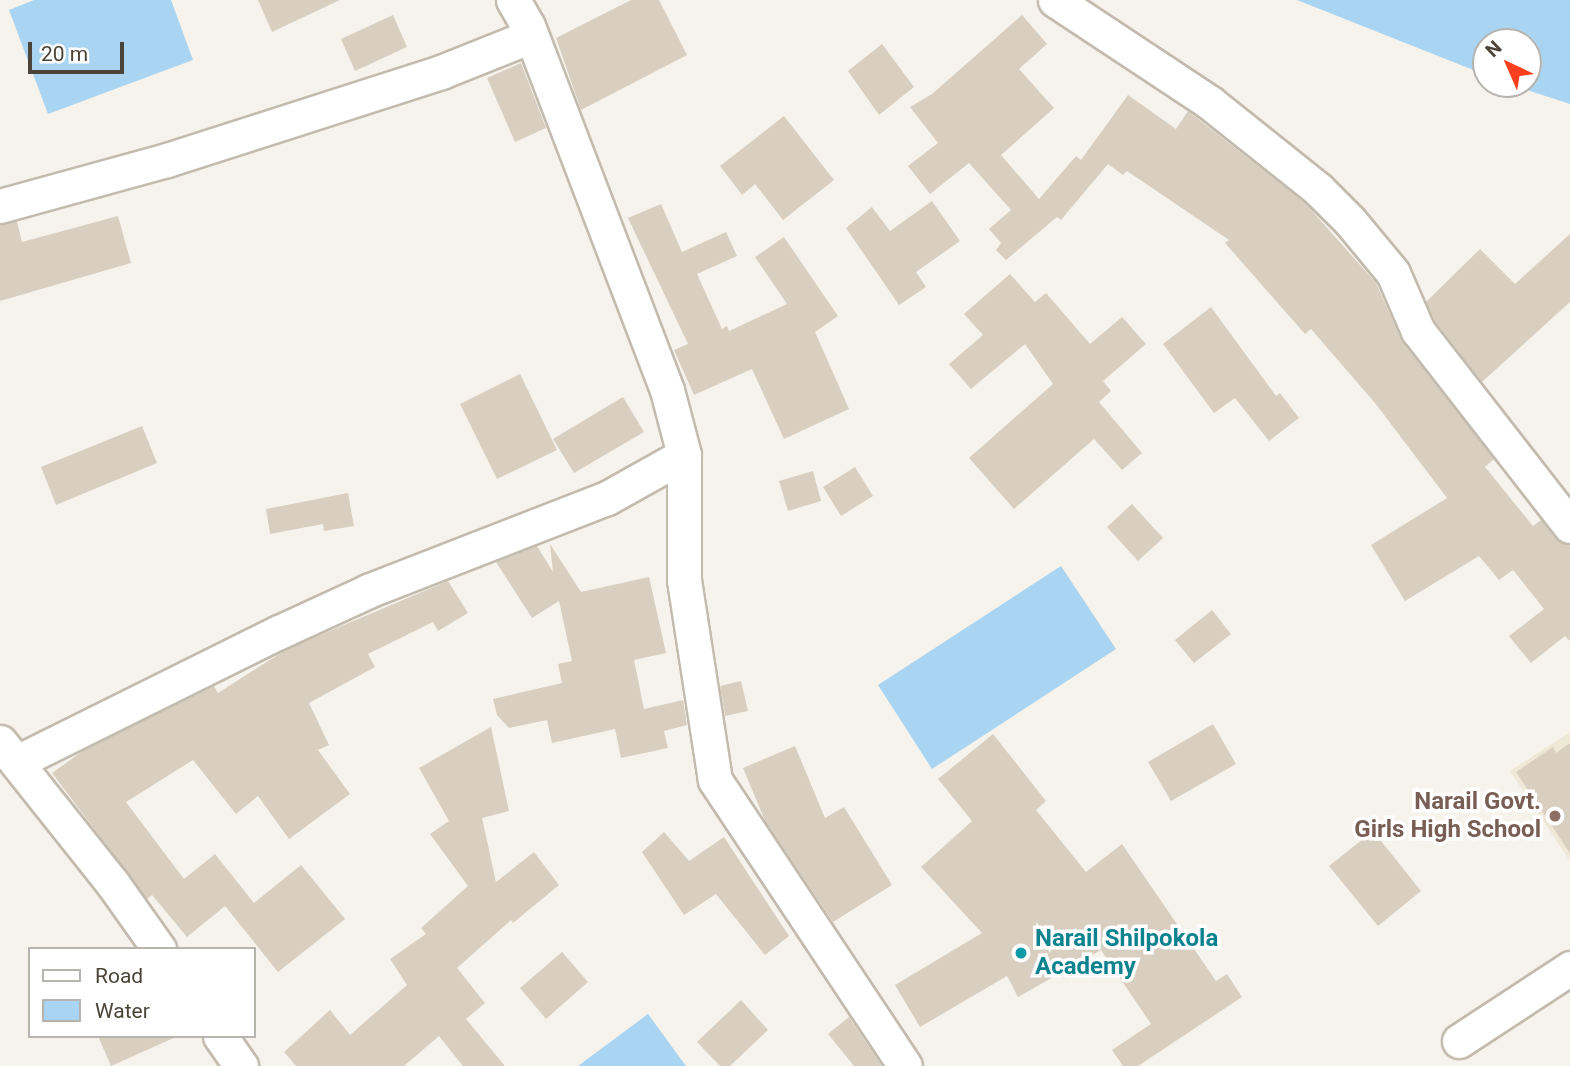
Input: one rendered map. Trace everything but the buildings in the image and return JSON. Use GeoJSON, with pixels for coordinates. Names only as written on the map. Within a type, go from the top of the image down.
{"type":"FeatureCollection","features":[{"type":"Feature","properties":{"kind":"street"},"geometry":{"type":"LineString","coordinates":[[513,0],[531,36],[667,390],[684,456],[684,580],[715,780],[905,1066]]}},
{"type":"Feature","properties":{"kind":"street"},"geometry":{"type":"LineString","coordinates":[[1055,0],[1209,102],[1318,189],[1350,221],[1393,273],[1418,331],[1570,526]]}},
{"type":"Feature","properties":{"kind":"street"},"geometry":{"type":"LineString","coordinates":[[0,206],[167,160],[428,76],[531,36]]}},
{"type":"Feature","properties":{"kind":"street"},"geometry":{"type":"LineString","coordinates":[[157,947],[8,752],[368,591],[607,498],[684,456]]}},
{"type":"Feature","properties":{"kind":"street"},"geometry":{"type":"LineString","coordinates":[[1458,1041],[1570,968]]}},
{"type":"Feature","properties":{"kind":"street"},"geometry":{"type":"LineString","coordinates":[[221,1038],[241,1066]]}},
{"type":"Feature","properties":{"kind":"shaded area","name":"Narail Govt. Girls High School"},"geometry":{"type":"Polygon","coordinates":[[[1570,732],[1570,861],[1510,771],[1570,732]]]}},
{"type":"Feature","properties":{"kind":"water"},"geometry":{"type":"Polygon","coordinates":[[[34,0],[171,0],[193,60],[48,114],[9,10],[34,0]]]}},
{"type":"Feature","properties":{"kind":"water"},"geometry":{"type":"Polygon","coordinates":[[[1297,0],[1570,0],[1570,104],[1542,95],[1542,28],[1472,28],[1472,69],[1297,0]]]}},
{"type":"Feature","properties":{"kind":"water"},"geometry":{"type":"Polygon","coordinates":[[[1061,566],[1116,649],[932,769],[878,685],[1061,566]]]}},
{"type":"Feature","properties":{"kind":"water"},"geometry":{"type":"Polygon","coordinates":[[[648,1014],[686,1066],[578,1066],[648,1014]]]}},
{"type":"Feature","properties":{"kind":"place","name":"Narail Govt. Girls High School"},"geometry":{"type":"Point","coordinates":[1555,816]}},
{"type":"Feature","properties":{"kind":"place","name":"Narail Shilpokola Academy"},"geometry":{"type":"Point","coordinates":[1021,953]}}]}
